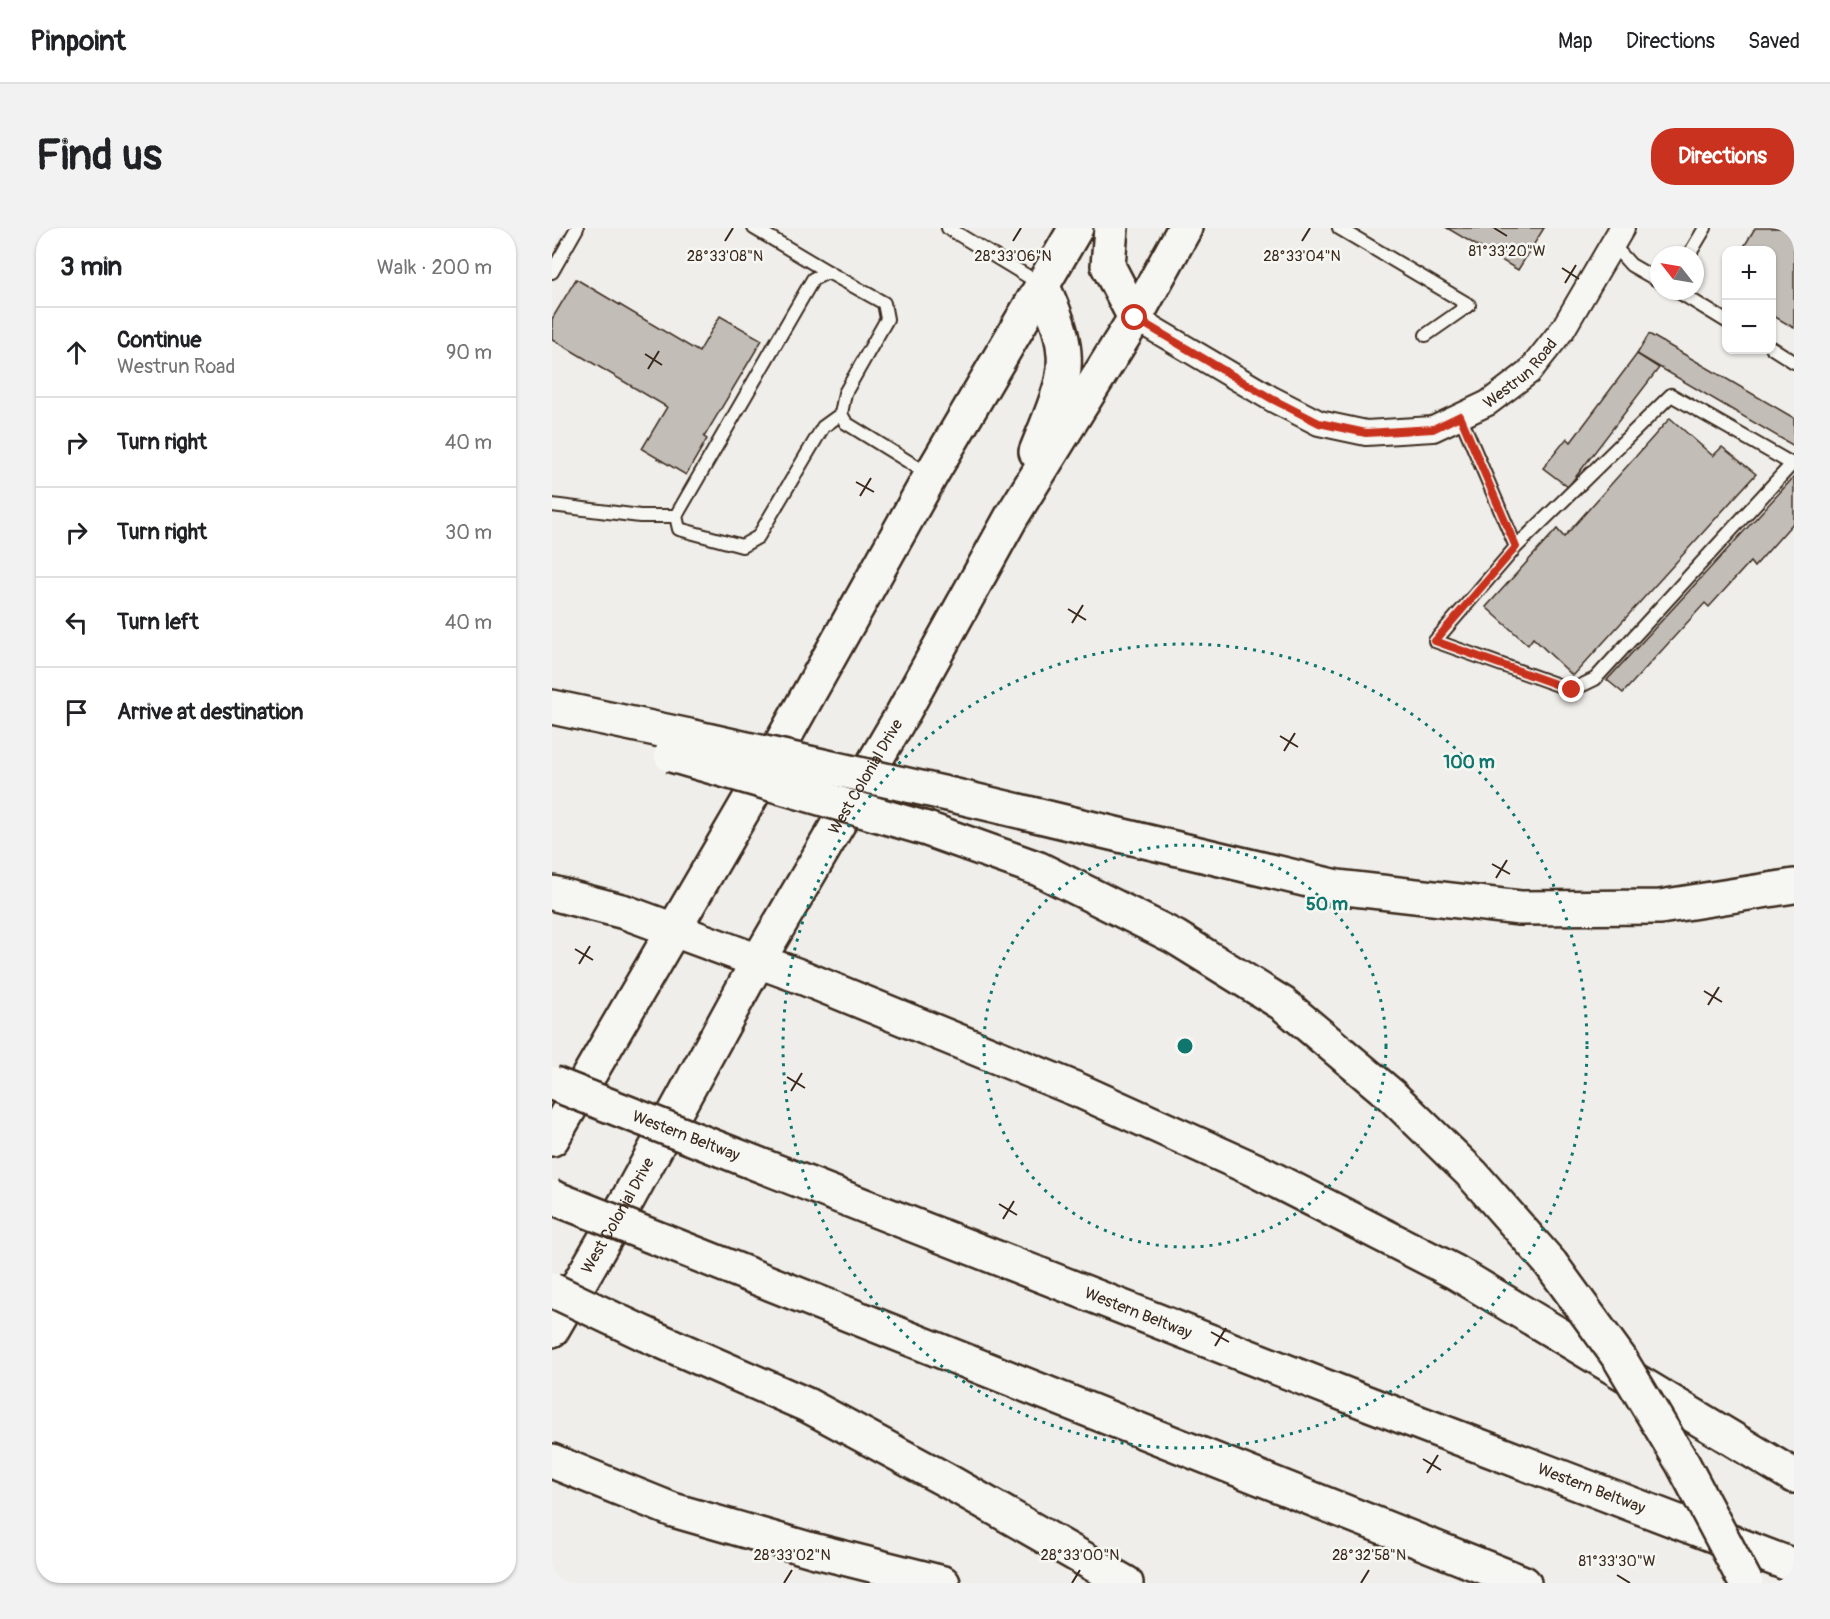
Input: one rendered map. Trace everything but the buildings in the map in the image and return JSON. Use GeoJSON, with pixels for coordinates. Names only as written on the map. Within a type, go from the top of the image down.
{"type":"FeatureCollection","features":[{"type":"Feature","properties":{"kind":"highway"},"geometry":{"type":"LineString","coordinates":[[552,1139],[822,673],[931,475],[1076,228]]}},
{"type":"Feature","properties":{"kind":"highway"},"geometry":{"type":"LineString","coordinates":[[1111,228],[1108,266],[1135,318]]}},
{"type":"Feature","properties":{"kind":"highway","name":"West Colonial Drive"},"geometry":{"type":"LineString","coordinates":[[552,1330],[628,1199],[758,961],[903,713],[1012,516],[1135,318],[1185,228]]}},
{"type":"Feature","properties":{"kind":"highway"},"geometry":{"type":"LineString","coordinates":[[1012,516],[1063,380],[1064,356],[1061,336],[1056,315],[1042,285]]}},
{"type":"Feature","properties":{"kind":"highway"},"geometry":{"type":"LineString","coordinates":[[552,707],[680,746],[1039,869],[1175,937],[1283,1004],[1391,1095],[1472,1174],[1551,1264],[1620,1359],[1683,1464],[1746,1583]]}},
{"type":"Feature","properties":{"kind":"highway"},"geometry":{"type":"LineString","coordinates":[[552,722],[952,795],[1337,887],[1509,907],[1660,907],[1794,886]]}},
{"type":"Feature","properties":{"kind":"highway"},"geometry":{"type":"LineString","coordinates":[[552,893],[625,912],[758,961],[1078,1090],[1255,1170],[1455,1272],[1794,1476]]}},
{"type":"Feature","properties":{"kind":"highway","name":"Western Beltway"},"geometry":{"type":"LineString","coordinates":[[552,1083],[1367,1404],[1794,1566]]}},
{"type":"Feature","properties":{"kind":"highway"},"geometry":{"type":"LineString","coordinates":[[552,1197],[1524,1583]]}},
{"type":"Feature","properties":{"kind":"highway"},"geometry":{"type":"LineString","coordinates":[[552,1290],[645,1334],[807,1405],[946,1480],[1125,1583]]}},
{"type":"Feature","properties":{"kind":"highway"},"geometry":{"type":"LineString","coordinates":[[552,1461],[673,1510],[812,1550],[943,1583]]}},
{"type":"Feature","properties":{"kind":"highway"},"geometry":{"type":"LineString","coordinates":[[1085,1560],[1120,1583]]}},
{"type":"Feature","properties":{"kind":"street","name":"Westrun Road"},"geometry":{"type":"LineString","coordinates":[[1135,318],[1272,399],[1319,423],[1366,433],[1433,429],[1488,403],[1529,372],[1563,328],[1617,236]]}},
{"type":"Feature","properties":{"kind":"lane"},"geometry":{"type":"LineString","coordinates":[[552,272],[577,228]]}},
{"type":"Feature","properties":{"kind":"lane"},"geometry":{"type":"LineString","coordinates":[[754,228],[884,303],[887,319],[845,393],[841,414],[846,423],[931,475]]}},
{"type":"Feature","properties":{"kind":"lane"},"geometry":{"type":"LineString","coordinates":[[948,228],[1042,285]]}},
{"type":"Feature","properties":{"kind":"lane"},"geometry":{"type":"LineString","coordinates":[[1339,228],[1469,305],[1426,335]]}},
{"type":"Feature","properties":{"kind":"lane"},"geometry":{"type":"LineString","coordinates":[[1694,246],[1705,228]]}},
{"type":"Feature","properties":{"kind":"lane"},"geometry":{"type":"LineString","coordinates":[[1617,236],[1631,265],[1650,275]]}},
{"type":"Feature","properties":{"kind":"lane"},"geometry":{"type":"LineString","coordinates":[[828,272],[813,279],[676,516],[679,530],[742,546],[758,537],[823,426],[841,414]]}},
{"type":"Feature","properties":{"kind":"lane"},"geometry":{"type":"LineString","coordinates":[[1692,300],[1722,319]]}},
{"type":"Feature","properties":{"kind":"lane"},"geometry":{"type":"LineString","coordinates":[[1776,351],[1794,362]]}},
{"type":"Feature","properties":{"kind":"lane"},"geometry":{"type":"LineString","coordinates":[[1671,394],[1792,464],[1595,679],[1572,690],[1435,641],[1516,547],[1671,394]]}},
{"type":"Feature","properties":{"kind":"lane"},"geometry":{"type":"LineString","coordinates":[[1460,416],[1516,547]]}},
{"type":"Feature","properties":{"kind":"lane"},"geometry":{"type":"LineString","coordinates":[[552,505],[640,516],[676,516]]}},
{"type":"Feature","properties":{"kind":"route"},"geometry":{"type":"LineString","coordinates":[[1135,318],[1272,399],[1319,423],[1366,433],[1433,429],[1460,416],[1516,547],[1435,641],[1572,690]]}}]}
